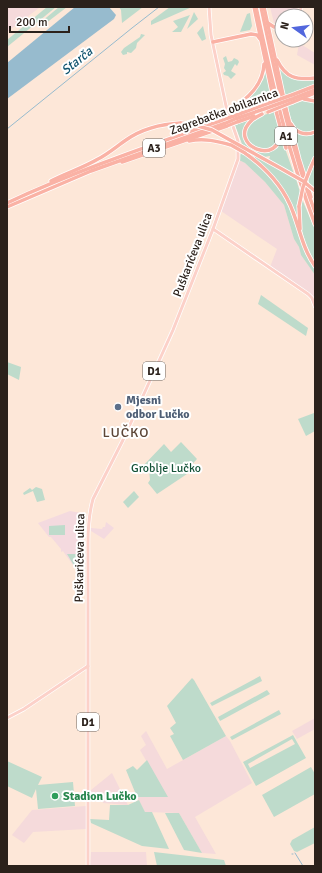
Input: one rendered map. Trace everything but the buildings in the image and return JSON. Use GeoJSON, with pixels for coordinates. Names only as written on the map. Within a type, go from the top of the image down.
{"type":"FeatureCollection","features":[{"type":"Feature","properties":{"kind":"highway"},"geometry":{"type":"LineString","coordinates":[[185,133],[188,130],[206,124],[232,109],[253,92],[262,79],[264,57],[256,20],[255,7]]}},
{"type":"Feature","properties":{"kind":"highway","name":"A1"},"geometry":{"type":"LineString","coordinates":[[255,7],[298,164],[314,213],[315,224]]}},
{"type":"Feature","properties":{"kind":"highway"},"geometry":{"type":"LineString","coordinates":[[262,7],[267,21],[274,54],[274,78],[276,111],[280,130],[279,140],[274,147],[264,151],[258,151],[250,146],[246,140],[245,134],[246,128],[251,121],[262,114],[267,108],[294,99],[315,93]]}},
{"type":"Feature","properties":{"kind":"highway","name":"A1"},"geometry":{"type":"LineString","coordinates":[[262,7],[274,78]]}},
{"type":"Feature","properties":{"kind":"highway"},"geometry":{"type":"LineString","coordinates":[[251,34],[255,29],[256,20]]}},
{"type":"Feature","properties":{"kind":"highway"},"geometry":{"type":"LineString","coordinates":[[267,21],[271,26],[274,26]]}},
{"type":"Feature","properties":{"kind":"highway"},"geometry":{"type":"LineString","coordinates":[[271,40],[274,29]]}},
{"type":"Feature","properties":{"kind":"highway"},"geometry":{"type":"LineString","coordinates":[[213,42],[251,34],[258,36],[261,41]]}},
{"type":"Feature","properties":{"kind":"highway"},"geometry":{"type":"LineString","coordinates":[[274,54],[280,67],[287,73],[296,78],[315,78]]}},
{"type":"Feature","properties":{"kind":"highway"},"geometry":{"type":"LineString","coordinates":[[264,57],[284,100],[293,128],[307,135],[315,132]]}},
{"type":"Feature","properties":{"kind":"highway","name":"Zagrebačka obilaznica"},"geometry":{"type":"LineString","coordinates":[[294,99],[315,86]]}},
{"type":"Feature","properties":{"kind":"highway","name":"Zagrebačka obilaznica"},"geometry":{"type":"LineString","coordinates":[[7,207],[83,174],[294,99],[315,90]]}},
{"type":"Feature","properties":{"kind":"highway"},"geometry":{"type":"LineString","coordinates":[[294,99],[308,99],[315,101]]}},
{"type":"Feature","properties":{"kind":"highway"},"geometry":{"type":"LineString","coordinates":[[284,100],[313,202],[314,213]]}},
{"type":"Feature","properties":{"kind":"highway"},"geometry":{"type":"LineString","coordinates":[[276,111],[295,176],[307,207],[314,213]]}},
{"type":"Feature","properties":{"kind":"highway"},"geometry":{"type":"LineString","coordinates":[[176,144],[226,122],[262,114]]}},
{"type":"Feature","properties":{"kind":"highway","name":"Zagrebačka obilaznica"},"geometry":{"type":"LineString","coordinates":[[7,203],[116,158],[185,133],[226,122]]}},
{"type":"Feature","properties":{"kind":"highway"},"geometry":{"type":"LineString","coordinates":[[48,185],[51,181],[100,158],[137,133],[152,127],[181,123],[212,130],[282,169],[315,191]]}},
{"type":"Feature","properties":{"kind":"highway"},"geometry":{"type":"LineString","coordinates":[[83,174],[92,173],[118,163],[192,140],[205,140],[231,145],[245,153],[269,173],[285,194],[293,212],[305,248],[315,266]]}},
{"type":"Feature","properties":{"kind":"highway"},"geometry":{"type":"LineString","coordinates":[[305,248],[300,225],[299,206],[303,187],[315,158]]}},
{"type":"Feature","properties":{"kind":"main road","name":"D1"},"geometry":{"type":"LineString","coordinates":[[209,7],[213,42]]}},
{"type":"Feature","properties":{"kind":"main road","name":"Puškarićeva ulica"},"geometry":{"type":"LineString","coordinates":[[88,866],[88,520],[93,499],[123,440],[173,330],[213,229],[238,154],[238,141],[227,110],[213,42]]}},
{"type":"Feature","properties":{"kind":"main road"},"geometry":{"type":"LineString","coordinates":[[213,229],[302,289],[312,298],[315,306]]}},
{"type":"Feature","properties":{"kind":"main road"},"geometry":{"type":"LineString","coordinates":[[7,718],[24,709],[88,666]]}},
{"type":"Feature","properties":{"kind":"shaded area"},"geometry":{"type":"Polygon","coordinates":[[[7,7],[39,7],[39,8],[7,32],[7,7]]]}},
{"type":"Feature","properties":{"kind":"shaded area"},"geometry":{"type":"Polygon","coordinates":[[[270,7],[297,7],[274,8],[274,23],[270,7]]]}},
{"type":"Feature","properties":{"kind":"shaded area"},"geometry":{"type":"Polygon","coordinates":[[[298,48],[307,48],[315,53],[315,65],[297,55],[298,48]]]}},
{"type":"Feature","properties":{"kind":"shaded area"},"geometry":{"type":"Polygon","coordinates":[[[239,160],[245,163],[265,182],[284,205],[294,239],[299,247],[301,255],[315,275],[315,301],[308,292],[270,267],[277,249],[221,211],[239,160]]]}},
{"type":"Feature","properties":{"kind":"shaded area"},"geometry":{"type":"Polygon","coordinates":[[[70,511],[86,514],[84,537],[85,563],[76,569],[63,551],[61,552],[61,549],[38,523],[70,511]]]}},
{"type":"Feature","properties":{"kind":"shaded area"},"geometry":{"type":"Polygon","coordinates":[[[106,522],[114,528],[104,539],[91,531],[91,528],[102,529],[105,527],[106,522]]]}},
{"type":"Feature","properties":{"kind":"shaded area"},"geometry":{"type":"Polygon","coordinates":[[[315,718],[315,729],[297,739],[292,731],[315,718]]]}},
{"type":"Feature","properties":{"kind":"shaded area"},"geometry":{"type":"Polygon","coordinates":[[[146,731],[167,769],[226,736],[230,741],[252,783],[195,817],[216,854],[202,853],[179,813],[145,812],[137,797],[167,797],[140,750],[146,745],[141,736],[146,731]]]}},
{"type":"Feature","properties":{"kind":"shaded area"},"geometry":{"type":"Polygon","coordinates":[[[112,773],[128,805],[103,803],[102,797],[91,797],[91,790],[112,773]]]}},
{"type":"Feature","properties":{"kind":"shaded area"},"geometry":{"type":"Polygon","coordinates":[[[86,806],[86,829],[33,832],[24,843],[12,835],[32,810],[86,806]]]}},
{"type":"Feature","properties":{"kind":"shaded area"},"geometry":{"type":"Polygon","coordinates":[[[91,852],[146,852],[147,866],[90,865],[91,852]]]}},
{"type":"Feature","properties":{"kind":"green space"},"geometry":{"type":"Polygon","coordinates":[[[47,7],[56,7],[7,47],[7,40],[47,7]]]}},
{"type":"Feature","properties":{"kind":"green space"},"geometry":{"type":"Polygon","coordinates":[[[59,7],[67,7],[41,27],[41,22],[59,7]]]}},
{"type":"Feature","properties":{"kind":"green space"},"geometry":{"type":"Polygon","coordinates":[[[119,7],[143,7],[122,23],[121,10],[119,7]]]}},
{"type":"Feature","properties":{"kind":"green space"},"geometry":{"type":"Polygon","coordinates":[[[170,7],[192,7],[151,25],[151,21],[170,7]]]}},
{"type":"Feature","properties":{"kind":"green space"},"geometry":{"type":"Polygon","coordinates":[[[194,12],[198,19],[187,29],[194,12]]]}},
{"type":"Feature","properties":{"kind":"green space"},"geometry":{"type":"Polygon","coordinates":[[[250,13],[252,26],[250,30],[240,32],[247,14],[250,13]]]}},
{"type":"Feature","properties":{"kind":"green space"},"geometry":{"type":"Polygon","coordinates":[[[190,15],[181,32],[172,32],[178,27],[173,21],[190,15]]]}},
{"type":"Feature","properties":{"kind":"green space"},"geometry":{"type":"Polygon","coordinates":[[[203,26],[206,39],[202,41],[197,33],[203,26]]]}},
{"type":"Feature","properties":{"kind":"green space"},"geometry":{"type":"Polygon","coordinates":[[[141,34],[145,35],[137,43],[136,48],[131,53],[127,52],[127,54],[123,55],[121,52],[124,48],[140,37],[141,34]]]}},
{"type":"Feature","properties":{"kind":"green space"},"geometry":{"type":"Polygon","coordinates":[[[226,56],[228,62],[232,61],[234,58],[239,62],[237,66],[235,64],[231,71],[236,74],[231,79],[223,73],[226,71],[224,68],[225,64],[223,58],[226,56]]]}},
{"type":"Feature","properties":{"kind":"green space"},"geometry":{"type":"Polygon","coordinates":[[[278,66],[286,75],[315,79],[315,84],[285,95],[278,66]]]}},
{"type":"Feature","properties":{"kind":"green space"},"geometry":{"type":"Polygon","coordinates":[[[266,71],[272,100],[231,114],[231,112],[256,90],[263,80],[266,71]]]}},
{"type":"Feature","properties":{"kind":"green space"},"geometry":{"type":"Polygon","coordinates":[[[306,100],[315,102],[315,131],[309,133],[303,132],[295,127],[287,106],[306,100]]]}},
{"type":"Feature","properties":{"kind":"green space"},"geometry":{"type":"Polygon","coordinates":[[[275,111],[278,132],[276,141],[269,149],[257,149],[247,140],[245,134],[246,129],[249,124],[259,117],[275,111]]]}},
{"type":"Feature","properties":{"kind":"green space"},"geometry":{"type":"Polygon","coordinates":[[[250,120],[246,125],[246,142],[254,150],[267,152],[279,141],[281,137],[294,174],[269,160],[270,156],[264,157],[242,144],[235,125],[250,120]]]}},
{"type":"Feature","properties":{"kind":"green space"},"geometry":{"type":"Polygon","coordinates":[[[293,130],[315,134],[315,155],[305,176],[293,130]]]}},
{"type":"Feature","properties":{"kind":"green space"},"geometry":{"type":"Polygon","coordinates":[[[242,148],[296,179],[300,192],[297,207],[298,221],[288,197],[279,183],[261,163],[242,148]]]}},
{"type":"Feature","properties":{"kind":"green space"},"geometry":{"type":"Polygon","coordinates":[[[241,152],[263,168],[281,191],[289,207],[306,255],[315,270],[315,275],[301,255],[299,247],[294,239],[284,205],[265,182],[245,163],[239,160],[241,152]]]}},
{"type":"Feature","properties":{"kind":"green space"},"geometry":{"type":"Polygon","coordinates":[[[315,161],[315,189],[307,182],[315,161]]]}},
{"type":"Feature","properties":{"kind":"green space"},"geometry":{"type":"Polygon","coordinates":[[[302,199],[315,230],[315,262],[307,247],[302,232],[302,199]]]}},
{"type":"Feature","properties":{"kind":"green space"},"geometry":{"type":"Polygon","coordinates":[[[261,295],[308,328],[306,336],[258,304],[261,295]]]}},
{"type":"Feature","properties":{"kind":"green space"},"geometry":{"type":"Polygon","coordinates":[[[7,362],[21,367],[19,380],[7,374],[7,362]]]}},
{"type":"Feature","properties":{"kind":"green space"},"geometry":{"type":"Polygon","coordinates":[[[314,413],[315,431],[306,436],[298,419],[314,413]]]}},
{"type":"Feature","properties":{"kind":"green space","name":"Groblje Lučko"},"geometry":{"type":"Polygon","coordinates":[[[181,442],[197,459],[185,472],[187,474],[157,494],[148,483],[150,480],[149,470],[142,467],[164,444],[171,452],[181,442]]]}},
{"type":"Feature","properties":{"kind":"green space"},"geometry":{"type":"Polygon","coordinates":[[[36,487],[42,489],[45,500],[37,502],[33,491],[24,495],[23,493],[30,488],[32,490],[36,487]]]}},
{"type":"Feature","properties":{"kind":"green space"},"geometry":{"type":"Polygon","coordinates":[[[134,491],[139,497],[128,508],[123,502],[134,491]]]}},
{"type":"Feature","properties":{"kind":"green space"},"geometry":{"type":"Polygon","coordinates":[[[65,525],[65,535],[49,535],[49,526],[65,525]]]}},
{"type":"Feature","properties":{"kind":"green space"},"geometry":{"type":"Polygon","coordinates":[[[80,543],[85,543],[85,563],[76,569],[67,554],[76,554],[80,556],[80,543]]]}},
{"type":"Feature","properties":{"kind":"green space"},"geometry":{"type":"Polygon","coordinates":[[[260,676],[262,681],[212,706],[210,703],[260,676]]]}},
{"type":"Feature","properties":{"kind":"green space"},"geometry":{"type":"Polygon","coordinates":[[[192,678],[226,736],[183,760],[170,736],[174,734],[170,728],[176,723],[167,706],[192,678]]]}},
{"type":"Feature","properties":{"kind":"green space"},"geometry":{"type":"Polygon","coordinates":[[[267,690],[270,694],[220,721],[218,717],[267,690]]]}},
{"type":"Feature","properties":{"kind":"green space"},"geometry":{"type":"Polygon","coordinates":[[[279,710],[281,714],[232,740],[230,737],[279,710]]]}},
{"type":"Feature","properties":{"kind":"green space"},"geometry":{"type":"Polygon","coordinates":[[[293,735],[306,758],[256,786],[243,762],[293,735]],[[292,739],[248,764],[250,768],[295,744],[292,739]]]}},
{"type":"Feature","properties":{"kind":"green space"},"geometry":{"type":"Polygon","coordinates":[[[147,760],[168,797],[137,797],[126,770],[133,766],[137,770],[147,760]]]}},
{"type":"Feature","properties":{"kind":"green space"},"geometry":{"type":"Polygon","coordinates":[[[7,761],[42,777],[38,785],[73,782],[75,806],[38,809],[36,789],[32,798],[7,786],[7,761]]]}},
{"type":"Feature","properties":{"kind":"green space"},"geometry":{"type":"Polygon","coordinates":[[[311,767],[315,774],[315,794],[274,817],[262,795],[311,767]]]}},
{"type":"Feature","properties":{"kind":"green space"},"geometry":{"type":"Polygon","coordinates":[[[139,800],[145,812],[152,812],[169,849],[142,846],[91,823],[90,819],[109,820],[110,805],[128,805],[139,800]]]}},
{"type":"Feature","properties":{"kind":"green space"},"geometry":{"type":"Polygon","coordinates":[[[165,813],[179,813],[202,853],[184,850],[165,813]]]}},
{"type":"Feature","properties":{"kind":"green space"},"geometry":{"type":"Polygon","coordinates":[[[315,827],[315,843],[297,852],[294,851],[290,844],[292,840],[315,827]]]}},
{"type":"Feature","properties":{"kind":"green space"},"geometry":{"type":"Polygon","coordinates":[[[154,852],[224,860],[226,866],[157,866],[154,852]]]}},
{"type":"Feature","properties":{"kind":"water"},"geometry":{"type":"Polygon","coordinates":[[[75,7],[109,7],[116,15],[114,19],[7,99],[7,63],[75,7]]]}},
{"type":"Feature","properties":{"kind":"waterway","name":"Starča"},"geometry":{"type":"LineString","coordinates":[[7,129],[159,7]]}},
{"type":"Feature","properties":{"kind":"waterway"},"geometry":{"type":"LineString","coordinates":[[295,853],[303,866]]}},
{"type":"Feature","properties":{"kind":"place","name":"Mjesni odbor Lučko"},"geometry":{"type":"Point","coordinates":[118,407]}},
{"type":"Feature","properties":{"kind":"place","name":"Stadion Lučko"},"geometry":{"type":"Point","coordinates":[55,796]}},
{"type":"Feature","properties":{"kind":"district","name":"LUČKO"},"geometry":{"type":"Point","coordinates":[126,432]}}]}
